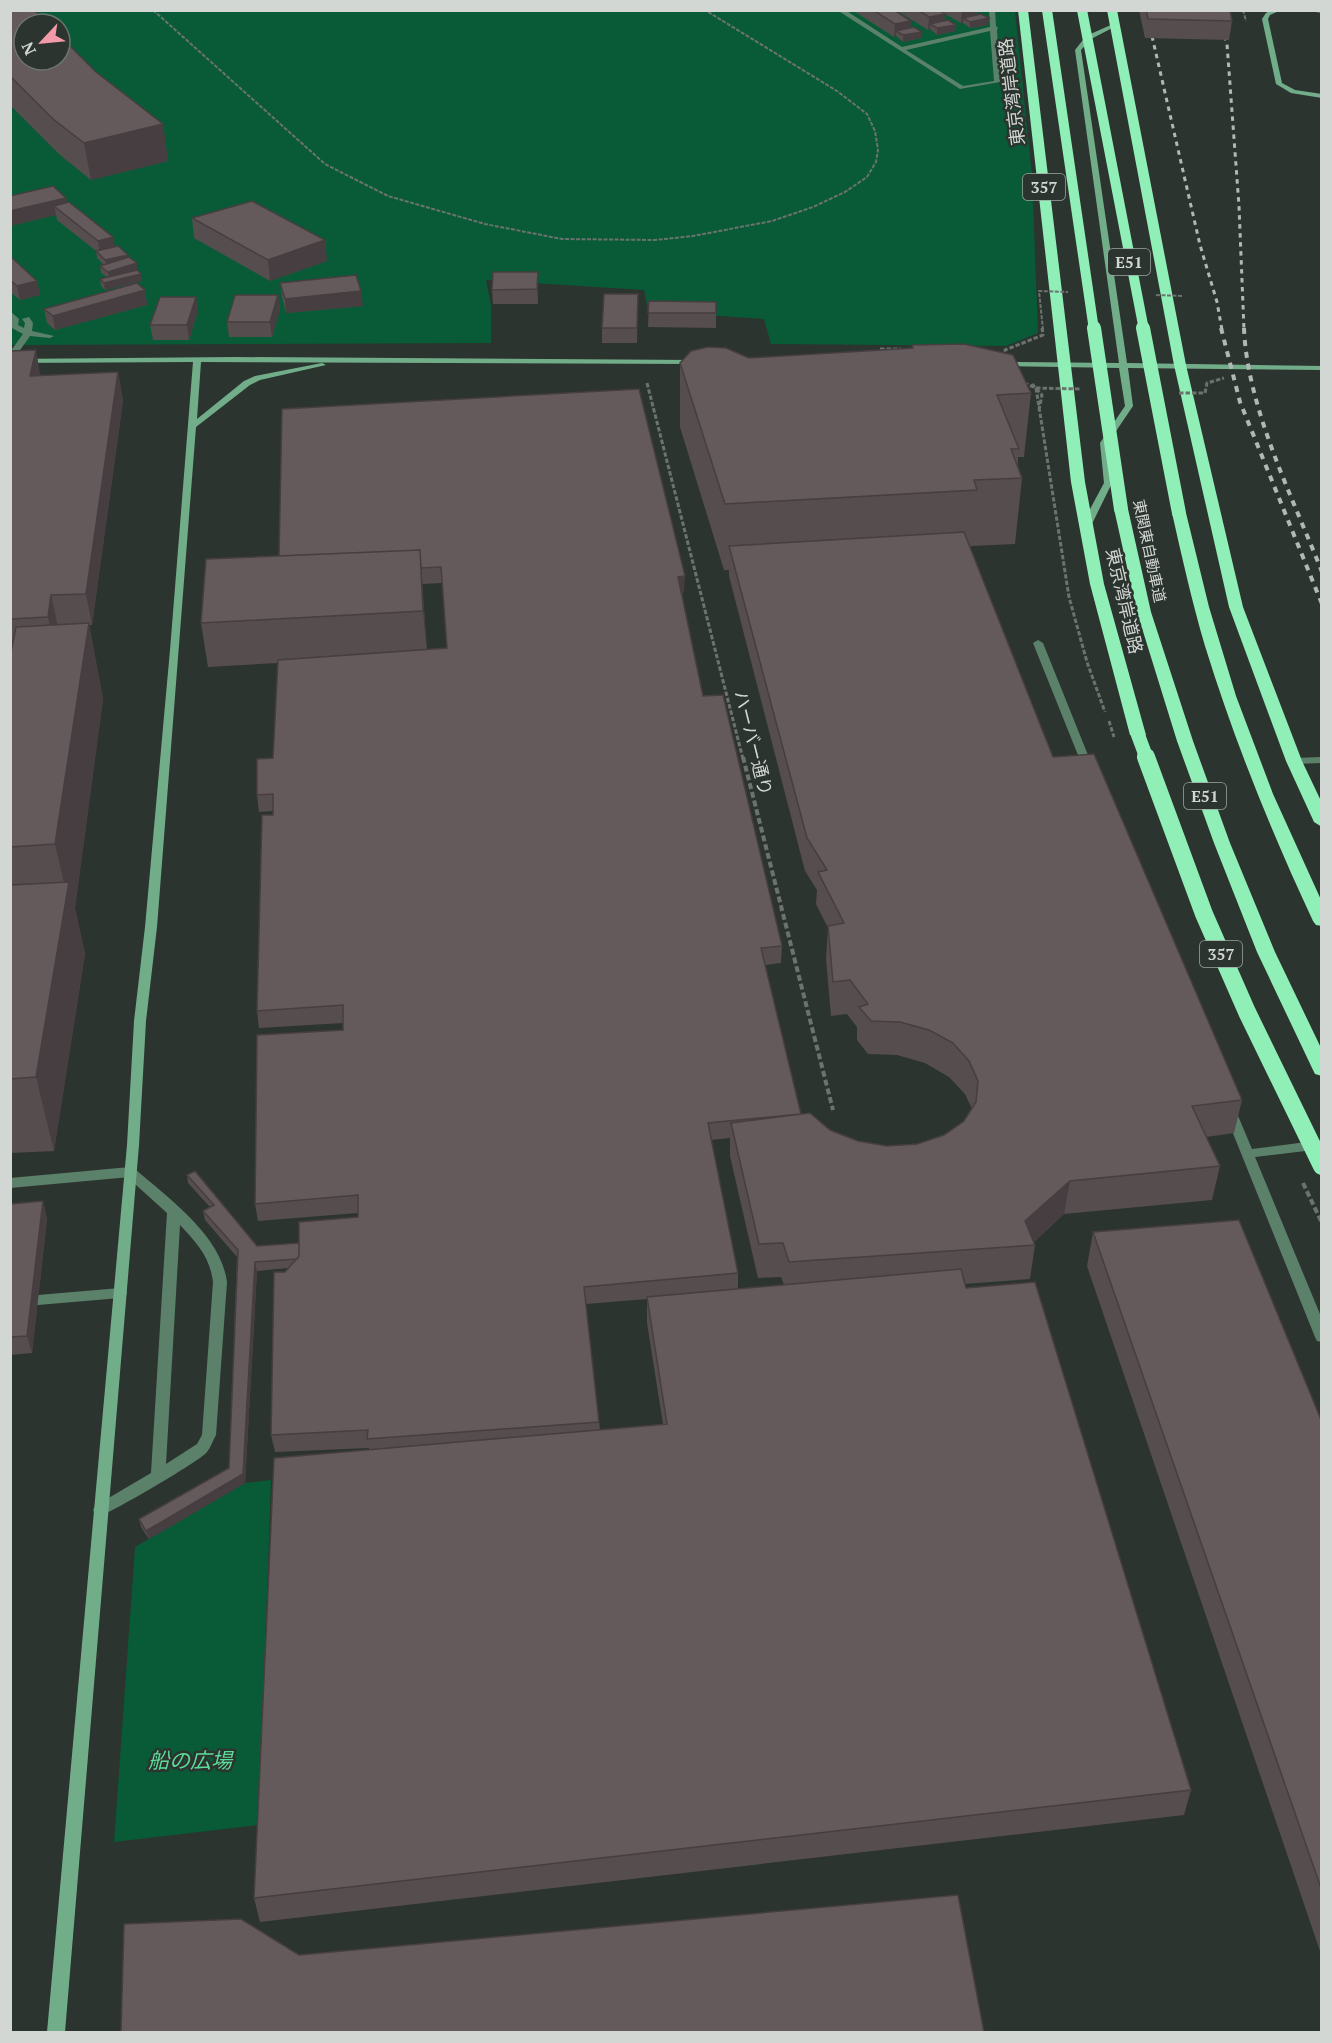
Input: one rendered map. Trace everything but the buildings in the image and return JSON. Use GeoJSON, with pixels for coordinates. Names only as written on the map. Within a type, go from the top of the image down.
{"type":"FeatureCollection","features":[{"type":"Feature","properties":{"kind":"highway","name":"東京湾岸道路"},"geometry":{"type":"LineString","coordinates":[[1023,10],[1071,436],[1096,584],[1138,735],[1209,925],[1246,1012],[1322,1166]]}},
{"type":"Feature","properties":{"kind":"highway","name":"東関東自動車道"},"geometry":{"type":"LineString","coordinates":[[1047,10],[1121,509],[1144,612],[1222,843],[1266,952],[1322,1070]]}},
{"type":"Feature","properties":{"kind":"highway","name":"E51"},"geometry":{"type":"LineString","coordinates":[[1082,10],[1131,275],[1197,592],[1218,665],[1243,734],[1295,865],[1322,921]]}},
{"type":"Feature","properties":{"kind":"highway"},"geometry":{"type":"LineString","coordinates":[[1112,10],[1180,364],[1236,607],[1294,762],[1322,822]]}},
{"type":"Feature","properties":{"kind":"street"},"geometry":{"type":"LineString","coordinates":[[840,10],[962,88],[997,82],[992,10]]}},
{"type":"Feature","properties":{"kind":"street"},"geometry":{"type":"LineString","coordinates":[[1278,10],[1268,14],[1264,19],[1279,84],[1293,92],[1322,96]]}},
{"type":"Feature","properties":{"kind":"street"},"geometry":{"type":"LineString","coordinates":[[1305,10],[1322,11]]}},
{"type":"Feature","properties":{"kind":"street"},"geometry":{"type":"LineString","coordinates":[[1086,526],[1108,483],[1104,443],[1129,406],[1078,50],[1080,43],[1115,25]]}},
{"type":"Feature","properties":{"kind":"street"},"geometry":{"type":"LineString","coordinates":[[900,48],[995,28]]}},
{"type":"Feature","properties":{"kind":"street"},"geometry":{"type":"LineString","coordinates":[[10,313],[15,319],[14,326],[28,333],[50,336]]}},
{"type":"Feature","properties":{"kind":"street"},"geometry":{"type":"LineString","coordinates":[[10,360],[28,333],[29,323],[26,319]]}},
{"type":"Feature","properties":{"kind":"street"},"geometry":{"type":"LineString","coordinates":[[56,2032],[120,1293],[140,1021],[152,915],[194,425],[197,359]]}},
{"type":"Feature","properties":{"kind":"street"},"geometry":{"type":"LineString","coordinates":[[10,360],[349,359],[703,362]]}},
{"type":"Feature","properties":{"kind":"street"},"geometry":{"type":"LineString","coordinates":[[194,425],[234,391],[258,378],[349,359]]}},
{"type":"Feature","properties":{"kind":"street"},"geometry":{"type":"LineString","coordinates":[[990,363],[1180,364],[1322,368]]}},
{"type":"Feature","properties":{"kind":"street"},"geometry":{"type":"LineString","coordinates":[[1038,644],[1096,787]]}},
{"type":"Feature","properties":{"kind":"street"},"geometry":{"type":"LineString","coordinates":[[1294,762],[1322,760]]}},
{"type":"Feature","properties":{"kind":"street"},"geometry":{"type":"LineString","coordinates":[[1223,1095],[1322,1337]]}},
{"type":"Feature","properties":{"kind":"street"},"geometry":{"type":"LineString","coordinates":[[1246,1154],[1322,1144]]}},
{"type":"Feature","properties":{"kind":"street"},"geometry":{"type":"LineString","coordinates":[[10,1183],[130,1172],[174,1212],[206,1246],[216,1261],[220,1282],[209,1435],[202,1448],[158,1477],[100,1510]]}},
{"type":"Feature","properties":{"kind":"street"},"geometry":{"type":"LineString","coordinates":[[158,1477],[174,1212]]}},
{"type":"Feature","properties":{"kind":"street"},"geometry":{"type":"LineString","coordinates":[[38,1300],[120,1293]]}},
{"type":"Feature","properties":{"kind":"path"},"geometry":{"type":"LineString","coordinates":[[153,10],[325,164],[388,196],[485,224],[562,239],[655,240],[693,236],[772,221],[813,207],[845,192],[867,177],[876,162],[878,150],[875,130],[867,114],[837,91],[705,10]]}},
{"type":"Feature","properties":{"kind":"path"},"geometry":{"type":"LineString","coordinates":[[880,349],[903,350]]}},
{"type":"Feature","properties":{"kind":"path","name":"ハーバー通り"},"geometry":{"type":"LineString","coordinates":[[637,380],[648,382],[833,1110]]}},
{"type":"Feature","properties":{"kind":"path"},"geometry":{"type":"LineString","coordinates":[[1024,381],[1040,388],[1042,402],[1039,410]]}},
{"type":"Feature","properties":{"kind":"path"},"geometry":{"type":"LineString","coordinates":[[1036,388],[1070,597],[1087,662],[1109,721]]}},
{"type":"Feature","properties":{"kind":"green space"},"geometry":{"type":"Polygon","coordinates":[[[10,11],[1015,11],[1032,175],[1038,333],[1006,346],[771,344],[764,319],[648,311],[644,290],[486,280],[491,305],[491,343],[11,345],[10,11]]]}},
{"type":"Feature","properties":{"kind":"green space","name":"船の広場"},"geometry":{"type":"Polygon","coordinates":[[[271,1480],[259,1825],[114,1842],[135,1547],[245,1483],[271,1480]]]}},
{"type":"Feature","properties":{"kind":"railway"},"geometry":{"type":"LineString","coordinates":[[1146,10],[1222,330]]}},
{"type":"Feature","properties":{"kind":"railway"},"geometry":{"type":"LineString","coordinates":[[1217,10],[1227,44],[1239,206],[1244,330]]}},
{"type":"Feature","properties":{"kind":"railway"},"geometry":{"type":"LineString","coordinates":[[1221,328],[1240,402],[1322,604]]}},
{"type":"Feature","properties":{"kind":"railway"},"geometry":{"type":"LineString","coordinates":[[1244,328],[1247,358],[1262,421],[1322,572]]}}]}
